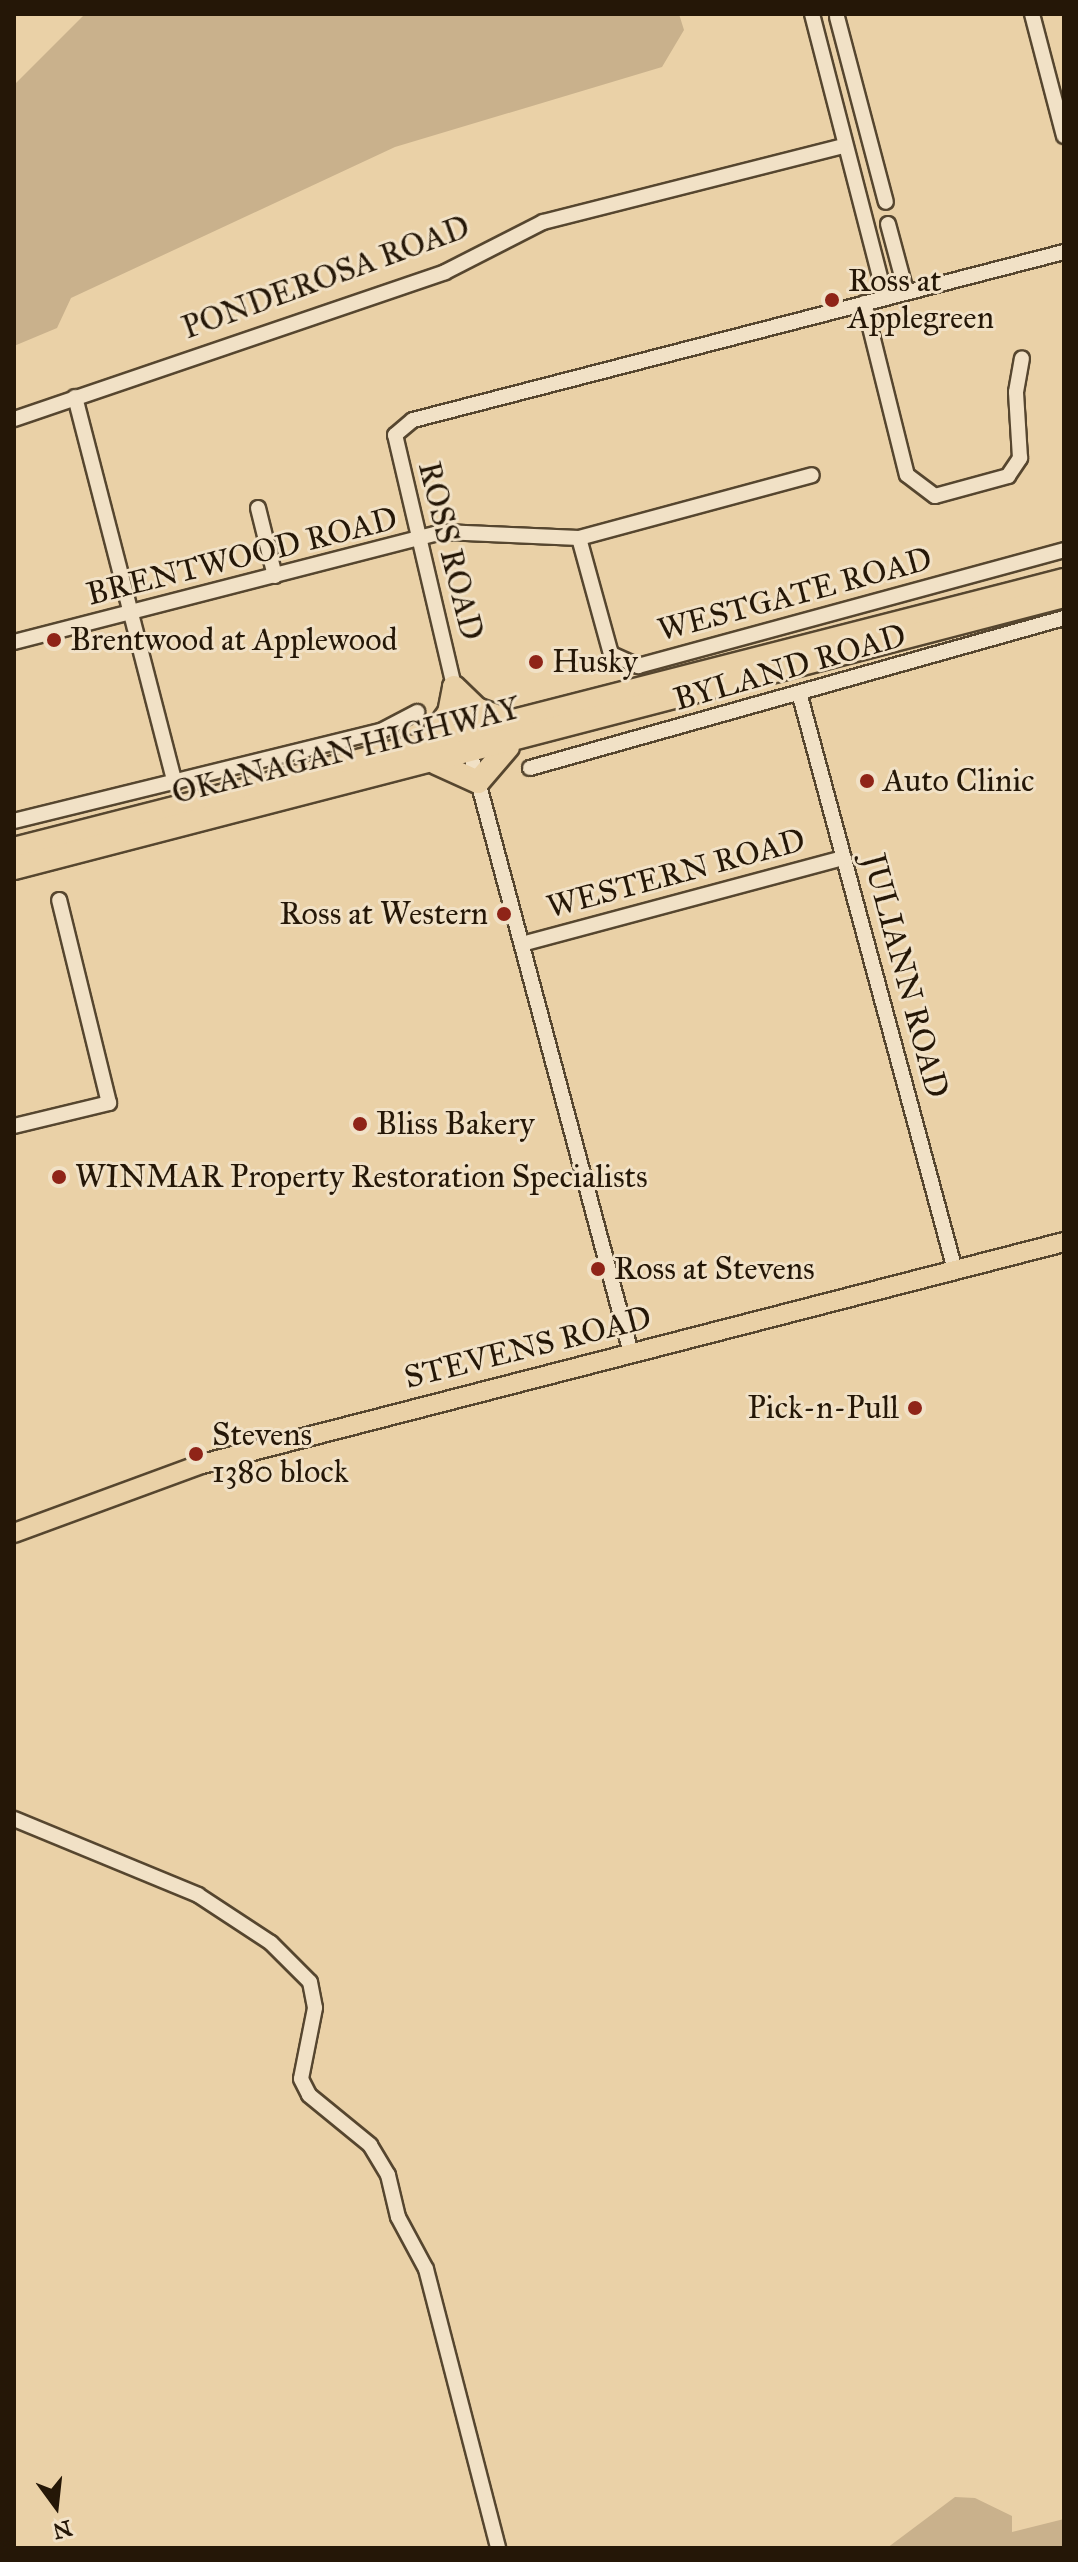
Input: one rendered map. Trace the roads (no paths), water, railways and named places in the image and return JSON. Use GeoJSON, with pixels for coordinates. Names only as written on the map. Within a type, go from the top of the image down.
{"type":"FeatureCollection","features":[{"type":"Feature","properties":{"kind":"highway","name":"OKANAGAN HIGHWAY"},"geometry":{"type":"LineString","coordinates":[[14,849],[468,744],[1064,580]]}},
{"type":"Feature","properties":{"kind":"highway","name":"OKANAGAN HIGHWAY"},"geometry":{"type":"LineString","coordinates":[[512,732],[1064,596]]}},
{"type":"Feature","properties":{"kind":"highway"},"geometry":{"type":"LineString","coordinates":[[454,687],[477,709],[512,732],[478,782],[431,753],[449,713],[454,687]]}},
{"type":"Feature","properties":{"kind":"highway","name":"OKANAGAN HIGHWAY"},"geometry":{"type":"LineString","coordinates":[[14,868],[431,753]]}},
{"type":"Feature","properties":{"kind":"main road","name":"STEVENS ROAD"},"geometry":{"type":"LineString","coordinates":[[14,1533],[202,1464],[1064,1242]]}},
{"type":"Feature","properties":{"kind":"street"},"geometry":{"type":"LineString","coordinates":[[812,14],[815,37],[885,297]]}},
{"type":"Feature","properties":{"kind":"street"},"geometry":{"type":"LineString","coordinates":[[1032,14],[1064,136]]}},
{"type":"Feature","properties":{"kind":"street"},"geometry":{"type":"LineString","coordinates":[[837,17],[886,202]]}},
{"type":"Feature","properties":{"kind":"street","name":"PONDEROSA ROAD"},"geometry":{"type":"LineString","coordinates":[[14,419],[445,272],[543,222],[843,142],[867,128]]}},
{"type":"Feature","properties":{"kind":"street"},"geometry":{"type":"LineString","coordinates":[[888,224],[906,291]]}},
{"type":"Feature","properties":{"kind":"street","name":"ROSS ROAD"},"geometry":{"type":"LineString","coordinates":[[631,1353],[468,744],[395,435],[413,420],[1064,252]]}},
{"type":"Feature","properties":{"kind":"street"},"geometry":{"type":"LineString","coordinates":[[864,303],[907,475],[935,496],[1008,476],[1020,458],[1016,392],[1022,359]]}},
{"type":"Feature","properties":{"kind":"street"},"geometry":{"type":"LineString","coordinates":[[75,397],[175,783]]}},
{"type":"Feature","properties":{"kind":"street","name":"BRENTWOOD ROAD"},"geometry":{"type":"LineString","coordinates":[[14,642],[420,542],[443,532],[579,538],[812,475]]}},
{"type":"Feature","properties":{"kind":"street"},"geometry":{"type":"LineString","coordinates":[[258,508],[275,576]]}},
{"type":"Feature","properties":{"kind":"street","name":"WESTGATE ROAD"},"geometry":{"type":"LineString","coordinates":[[579,538],[611,654],[638,666],[1064,550]]}},
{"type":"Feature","properties":{"kind":"street","name":"BYLAND ROAD"},"geometry":{"type":"LineString","coordinates":[[530,768],[800,696],[1064,618]]}},
{"type":"Feature","properties":{"kind":"street","name":"JULIANN ROAD"},"geometry":{"type":"LineString","coordinates":[[800,696],[955,1270]]}},
{"type":"Feature","properties":{"kind":"street"},"geometry":{"type":"LineString","coordinates":[[14,821],[381,731],[417,712]]}},
{"type":"Feature","properties":{"kind":"street","name":"WESTERN ROAD"},"geometry":{"type":"LineString","coordinates":[[522,944],[844,858]]}},
{"type":"Feature","properties":{"kind":"street"},"geometry":{"type":"LineString","coordinates":[[14,1126],[109,1103],[59,900]]}},
{"type":"Feature","properties":{"kind":"street"},"geometry":{"type":"LineString","coordinates":[[14,1819],[198,1895],[271,1943],[310,1982],[315,2008],[301,2079],[309,2095],[370,2145],[388,2175],[398,2217],[426,2269],[498,2548]]}},
{"type":"Feature","properties":{"kind":"place","name":"Ross at Applegreen"},"geometry":{"type":"Point","coordinates":[832,300]}},
{"type":"Feature","properties":{"kind":"place","name":"Brentwood at Applewood"},"geometry":{"type":"Point","coordinates":[54,640]}},
{"type":"Feature","properties":{"kind":"place","name":"Husky"},"geometry":{"type":"Point","coordinates":[536,662]}},
{"type":"Feature","properties":{"kind":"place","name":"Auto Clinic"},"geometry":{"type":"Point","coordinates":[867,781]}},
{"type":"Feature","properties":{"kind":"place","name":"Ross at Western"},"geometry":{"type":"Point","coordinates":[504,914]}},
{"type":"Feature","properties":{"kind":"place","name":"Bliss Bakery"},"geometry":{"type":"Point","coordinates":[360,1124]}},
{"type":"Feature","properties":{"kind":"place","name":"WINMAR Property Restoration Specialists"},"geometry":{"type":"Point","coordinates":[59,1177]}},
{"type":"Feature","properties":{"kind":"place","name":"Ross at Stevens"},"geometry":{"type":"Point","coordinates":[598,1269]}},
{"type":"Feature","properties":{"kind":"place","name":"Pick-n-Pull"},"geometry":{"type":"Point","coordinates":[915,1408]}},
{"type":"Feature","properties":{"kind":"place","name":"Stevens 1380 block"},"geometry":{"type":"Point","coordinates":[196,1454]}}]}
